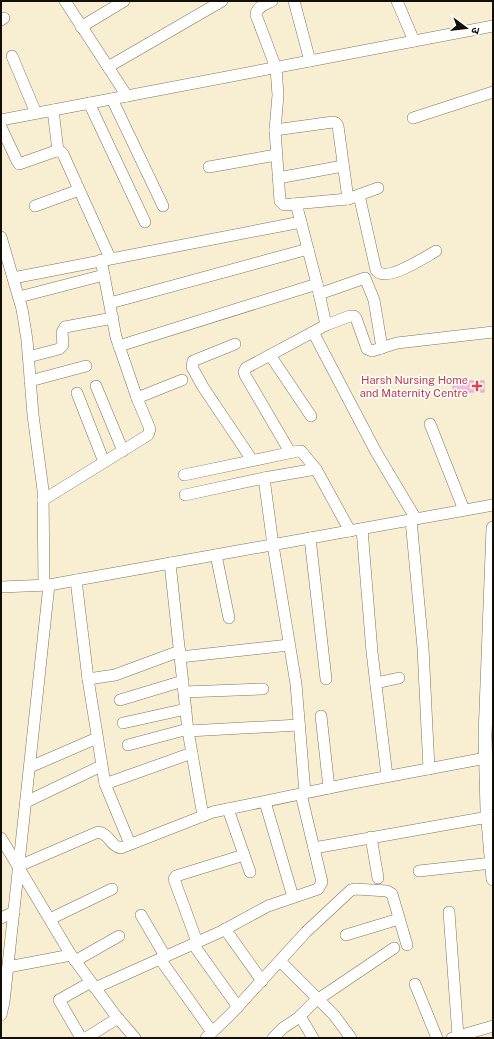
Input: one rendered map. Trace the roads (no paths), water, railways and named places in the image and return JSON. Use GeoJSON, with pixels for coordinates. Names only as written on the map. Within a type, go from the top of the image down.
{"type":"FeatureCollection","features":[{"type":"Feature","properties":{"kind":"street"},"geometry":{"type":"LineString","coordinates":[[65,1],[126,96]]}},
{"type":"Feature","properties":{"kind":"street"},"geometry":{"type":"LineString","coordinates":[[82,27],[124,1]]}},
{"type":"Feature","properties":{"kind":"street"},"geometry":{"type":"LineString","coordinates":[[108,67],[222,1]]}},
{"type":"Feature","properties":{"kind":"street"},"geometry":{"type":"LineString","coordinates":[[272,1],[258,9],[256,15],[276,68],[278,95],[275,130],[281,204],[284,205],[348,199],[378,188]]}},
{"type":"Feature","properties":{"kind":"street"},"geometry":{"type":"LineString","coordinates":[[294,1],[310,61]]}},
{"type":"Feature","properties":{"kind":"street"},"geometry":{"type":"LineString","coordinates":[[397,1],[414,42]]}},
{"type":"Feature","properties":{"kind":"street"},"geometry":{"type":"LineString","coordinates":[[1,120],[493,26]]}},
{"type":"Feature","properties":{"kind":"street"},"geometry":{"type":"LineString","coordinates":[[12,56],[36,114]]}},
{"type":"Feature","properties":{"kind":"street"},"geometry":{"type":"LineString","coordinates":[[412,118],[493,92]]}},
{"type":"Feature","properties":{"kind":"street"},"geometry":{"type":"LineString","coordinates":[[112,99],[163,206]]}},
{"type":"Feature","properties":{"kind":"street"},"geometry":{"type":"LineString","coordinates":[[89,104],[145,222]]}},
{"type":"Feature","properties":{"kind":"street"},"geometry":{"type":"LineString","coordinates":[[53,110],[58,151]]}},
{"type":"Feature","properties":{"kind":"street"},"geometry":{"type":"LineString","coordinates":[[275,130],[333,122],[336,123],[338,126],[348,199]]}},
{"type":"Feature","properties":{"kind":"street"},"geometry":{"type":"LineString","coordinates":[[1,127],[16,162],[19,164],[58,151]]}},
{"type":"Feature","properties":{"kind":"street"},"geometry":{"type":"LineString","coordinates":[[43,500],[150,432],[119,346],[104,275],[106,259],[63,154],[58,151]]}},
{"type":"Feature","properties":{"kind":"street"},"geometry":{"type":"LineString","coordinates":[[209,166],[276,155]]}},
{"type":"Feature","properties":{"kind":"street"},"geometry":{"type":"LineString","coordinates":[[278,178],[343,166]]}},
{"type":"Feature","properties":{"kind":"street"},"geometry":{"type":"LineString","coordinates":[[35,206],[79,190]]}},
{"type":"Feature","properties":{"kind":"street"},"geometry":{"type":"LineString","coordinates":[[359,195],[376,270],[378,273],[382,275],[396,272],[436,251]]}},
{"type":"Feature","properties":{"kind":"street"},"geometry":{"type":"LineString","coordinates":[[293,204],[297,207],[326,325]]}},
{"type":"Feature","properties":{"kind":"street"},"geometry":{"type":"LineString","coordinates":[[13,278],[301,222]]}},
{"type":"Feature","properties":{"kind":"street"},"geometry":{"type":"LineString","coordinates":[[1,237],[19,297],[24,321],[43,500],[46,585],[30,767],[8,966],[1,1014]]}},
{"type":"Feature","properties":{"kind":"street"},"geometry":{"type":"LineString","coordinates":[[110,303],[308,249]]}},
{"type":"Feature","properties":{"kind":"street"},"geometry":{"type":"LineString","coordinates":[[19,297],[104,275]]}},
{"type":"Feature","properties":{"kind":"street"},"geometry":{"type":"LineString","coordinates":[[119,346],[318,289],[365,278],[374,300],[382,348]]}},
{"type":"Feature","properties":{"kind":"street"},"geometry":{"type":"LineString","coordinates":[[290,452],[245,375],[244,372],[246,368],[326,325],[350,316],[354,316],[356,318],[367,349],[372,351],[397,343],[493,332]]}},
{"type":"Feature","properties":{"kind":"street"},"geometry":{"type":"LineString","coordinates":[[28,357],[59,350],[63,345],[62,332],[65,327],[112,318]]}},
{"type":"Feature","properties":{"kind":"street"},"geometry":{"type":"LineString","coordinates":[[313,332],[376,452],[414,519],[423,648],[429,769]]}},
{"type":"Feature","properties":{"kind":"street"},"geometry":{"type":"LineString","coordinates":[[235,344],[194,361],[192,367],[203,387],[252,460]]}},
{"type":"Feature","properties":{"kind":"street"},"geometry":{"type":"LineString","coordinates":[[270,355],[311,416]]}},
{"type":"Feature","properties":{"kind":"street"},"geometry":{"type":"LineString","coordinates":[[30,381],[86,366]]}},
{"type":"Feature","properties":{"kind":"street"},"geometry":{"type":"LineString","coordinates":[[137,398],[182,380]]}},
{"type":"Feature","properties":{"kind":"street"},"geometry":{"type":"LineString","coordinates":[[96,386],[123,450]]}},
{"type":"Feature","properties":{"kind":"street"},"geometry":{"type":"LineString","coordinates":[[77,393],[104,462]]}},
{"type":"Feature","properties":{"kind":"street"},"geometry":{"type":"LineString","coordinates":[[430,424],[464,510]]}},
{"type":"Feature","properties":{"kind":"street"},"geometry":{"type":"LineString","coordinates":[[184,475],[290,452],[301,451],[316,469],[350,531]]}},
{"type":"Feature","properties":{"kind":"street"},"geometry":{"type":"LineString","coordinates":[[185,495],[264,478],[316,469]]}},
{"type":"Feature","properties":{"kind":"street"},"geometry":{"type":"LineString","coordinates":[[81,1038],[59,1000],[195,943],[268,906],[318,889],[321,886],[322,882],[303,794],[296,684],[273,545],[264,478]]}},
{"type":"Feature","properties":{"kind":"street"},"geometry":{"type":"LineString","coordinates":[[1,587],[46,585],[76,580],[493,505]]}},
{"type":"Feature","properties":{"kind":"street"},"geometry":{"type":"LineString","coordinates":[[493,528],[485,736],[488,817],[493,879]]}},
{"type":"Feature","properties":{"kind":"street"},"geometry":{"type":"LineString","coordinates":[[362,529],[372,652],[387,776]]}},
{"type":"Feature","properties":{"kind":"street"},"geometry":{"type":"LineString","coordinates":[[310,538],[326,679]]}},
{"type":"Feature","properties":{"kind":"street"},"geometry":{"type":"LineString","coordinates":[[216,555],[229,618]]}},
{"type":"Feature","properties":{"kind":"street"},"geometry":{"type":"LineString","coordinates":[[170,563],[188,730],[203,816]]}},
{"type":"Feature","properties":{"kind":"street"},"geometry":{"type":"LineString","coordinates":[[76,580],[88,679],[101,766],[105,784],[130,844]]}},
{"type":"Feature","properties":{"kind":"street"},"geometry":{"type":"LineString","coordinates":[[88,679],[115,675],[180,654],[289,645]]}},
{"type":"Feature","properties":{"kind":"street"},"geometry":{"type":"LineString","coordinates":[[376,683],[399,678]]}},
{"type":"Feature","properties":{"kind":"street"},"geometry":{"type":"LineString","coordinates":[[120,700],[183,687],[263,689]]}},
{"type":"Feature","properties":{"kind":"street"},"geometry":{"type":"LineString","coordinates":[[123,723],[186,709]]}},
{"type":"Feature","properties":{"kind":"street"},"geometry":{"type":"LineString","coordinates":[[321,716],[329,788]]}},
{"type":"Feature","properties":{"kind":"street"},"geometry":{"type":"LineString","coordinates":[[128,745],[188,730],[299,726]]}},
{"type":"Feature","properties":{"kind":"street"},"geometry":{"type":"LineString","coordinates":[[30,767],[97,738]]}},
{"type":"Feature","properties":{"kind":"street"},"geometry":{"type":"LineString","coordinates":[[105,784],[192,753]]}},
{"type":"Feature","properties":{"kind":"street"},"geometry":{"type":"LineString","coordinates":[[19,866],[98,832],[105,834],[118,848],[203,816],[228,809],[387,776],[486,758]]}},
{"type":"Feature","properties":{"kind":"street"},"geometry":{"type":"LineString","coordinates":[[26,802],[101,766]]}},
{"type":"Feature","properties":{"kind":"street"},"geometry":{"type":"LineString","coordinates":[[265,802],[293,897]]}},
{"type":"Feature","properties":{"kind":"street"},"geometry":{"type":"LineString","coordinates":[[228,809],[250,872]]}},
{"type":"Feature","properties":{"kind":"street"},"geometry":{"type":"LineString","coordinates":[[314,848],[488,817]]}},
{"type":"Feature","properties":{"kind":"street"},"geometry":{"type":"LineString","coordinates":[[1,838],[73,958],[135,1038]]}},
{"type":"Feature","properties":{"kind":"street"},"geometry":{"type":"LineString","coordinates":[[371,838],[378,878]]}},
{"type":"Feature","properties":{"kind":"street"},"geometry":{"type":"LineString","coordinates":[[238,1007],[195,943],[174,879],[176,876],[244,855]]}},
{"type":"Feature","properties":{"kind":"street"},"geometry":{"type":"LineString","coordinates":[[419,871],[492,863]]}},
{"type":"Feature","properties":{"kind":"street"},"geometry":{"type":"LineString","coordinates":[[50,919],[112,889]]}},
{"type":"Feature","properties":{"kind":"street"},"geometry":{"type":"LineString","coordinates":[[141,915],[163,957],[209,1035],[238,1007],[306,932],[351,890],[387,890],[390,892],[392,894],[407,945]]}},
{"type":"Feature","properties":{"kind":"street"},"geometry":{"type":"LineString","coordinates":[[1,918],[14,912]]}},
{"type":"Feature","properties":{"kind":"street"},"geometry":{"type":"LineString","coordinates":[[449,912],[455,1037],[493,1026]]}},
{"type":"Feature","properties":{"kind":"street"},"geometry":{"type":"LineString","coordinates":[[346,935],[399,919]]}},
{"type":"Feature","properties":{"kind":"street"},"geometry":{"type":"LineString","coordinates":[[225,929],[262,981]]}},
{"type":"Feature","properties":{"kind":"street"},"geometry":{"type":"LineString","coordinates":[[8,966],[73,958],[119,936]]}},
{"type":"Feature","properties":{"kind":"street"},"geometry":{"type":"LineString","coordinates":[[273,1038],[318,999],[394,948]]}},
{"type":"Feature","properties":{"kind":"street"},"geometry":{"type":"LineString","coordinates":[[280,961],[341,1023],[351,1038]]}},
{"type":"Feature","properties":{"kind":"street"},"geometry":{"type":"LineString","coordinates":[[415,984],[437,1038]]}},
{"type":"Feature","properties":{"kind":"street"},"geometry":{"type":"LineString","coordinates":[[300,1016],[313,1038]]}},
{"type":"Feature","properties":{"kind":"street"},"geometry":{"type":"LineString","coordinates":[[86,1038],[118,1018]]}},
{"type":"Feature","properties":{"kind":"place","name":"Harsh Nursing Home and Maternity Centre"},"geometry":{"type":"Point","coordinates":[477,386]}}]}
